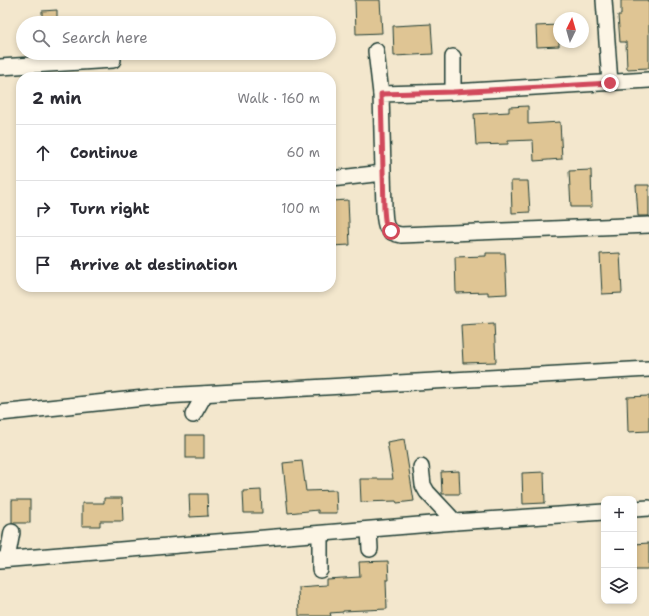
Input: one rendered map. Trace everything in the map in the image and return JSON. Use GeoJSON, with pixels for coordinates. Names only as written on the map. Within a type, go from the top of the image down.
{"type":"FeatureCollection","features":[{"type":"Feature","properties":{"kind":"street"},"geometry":{"type":"LineString","coordinates":[[604,0],[610,83]]}},
{"type":"Feature","properties":{"kind":"street"},"geometry":{"type":"LineString","coordinates":[[376,51],[381,94],[385,224],[387,228],[395,234],[649,225]]}},
{"type":"Feature","properties":{"kind":"street"},"geometry":{"type":"LineString","coordinates":[[453,57],[453,92]]}},
{"type":"Feature","properties":{"kind":"street"},"geometry":{"type":"LineString","coordinates":[[0,67],[113,60]]}},
{"type":"Feature","properties":{"kind":"street"},"geometry":{"type":"LineString","coordinates":[[381,94],[453,92],[649,80]]}},
{"type":"Feature","properties":{"kind":"street"},"geometry":{"type":"LineString","coordinates":[[336,178],[383,173]]}},
{"type":"Feature","properties":{"kind":"street"},"geometry":{"type":"LineString","coordinates":[[0,413],[164,396],[649,369]]}},
{"type":"Feature","properties":{"kind":"street"},"geometry":{"type":"LineString","coordinates":[[193,415],[205,394]]}},
{"type":"Feature","properties":{"kind":"street"},"geometry":{"type":"LineString","coordinates":[[421,467],[424,485],[427,492],[455,522]]}},
{"type":"Feature","properties":{"kind":"street"},"geometry":{"type":"LineString","coordinates":[[637,510],[649,508]]}},
{"type":"Feature","properties":{"kind":"street"},"geometry":{"type":"LineString","coordinates":[[12,532],[4,559],[455,522],[601,512]]}},
{"type":"Feature","properties":{"kind":"street"},"geometry":{"type":"LineString","coordinates":[[370,530],[370,549]]}},
{"type":"Feature","properties":{"kind":"street"},"geometry":{"type":"LineString","coordinates":[[320,534],[320,570]]}},
{"type":"Feature","properties":{"kind":"building"},"geometry":{"type":"Polygon","coordinates":[[[355,0],[380,0],[382,33],[356,34],[355,0]]]}},
{"type":"Feature","properties":{"kind":"building"},"geometry":{"type":"Polygon","coordinates":[[[621,0],[649,0],[649,68],[627,69],[626,42],[620,42],[618,15],[621,15],[621,0]]]}},
{"type":"Feature","properties":{"kind":"building"},"geometry":{"type":"Polygon","coordinates":[[[57,10],[57,16],[42,16],[42,11],[57,10]]]}},
{"type":"Feature","properties":{"kind":"building"},"geometry":{"type":"Polygon","coordinates":[[[431,24],[433,54],[394,56],[393,26],[431,24]]]}},
{"type":"Feature","properties":{"kind":"building"},"geometry":{"type":"Polygon","coordinates":[[[553,25],[553,46],[537,47],[536,26],[553,25]]]}},
{"type":"Feature","properties":{"kind":"building"},"geometry":{"type":"Polygon","coordinates":[[[528,106],[528,124],[560,122],[562,159],[534,161],[533,140],[508,141],[508,144],[476,145],[474,114],[509,112],[509,107],[528,106]]]}},
{"type":"Feature","properties":{"kind":"building"},"geometry":{"type":"Polygon","coordinates":[[[591,170],[592,207],[571,207],[569,171],[591,170]]]}},
{"type":"Feature","properties":{"kind":"building"},"geometry":{"type":"Polygon","coordinates":[[[511,181],[528,181],[530,212],[512,213],[511,181]]]}},
{"type":"Feature","properties":{"kind":"building"},"geometry":{"type":"Polygon","coordinates":[[[636,185],[649,185],[649,216],[638,216],[636,185]]]}},
{"type":"Feature","properties":{"kind":"building"},"geometry":{"type":"Polygon","coordinates":[[[348,200],[350,245],[336,246],[336,201],[348,200]]]}},
{"type":"Feature","properties":{"kind":"building"},"geometry":{"type":"Polygon","coordinates":[[[486,253],[505,253],[507,294],[488,295],[488,292],[456,293],[455,257],[486,256],[486,253]]]}},
{"type":"Feature","properties":{"kind":"building"},"geometry":{"type":"Polygon","coordinates":[[[620,253],[622,293],[602,294],[600,254],[620,253]]]}},
{"type":"Feature","properties":{"kind":"building"},"geometry":{"type":"Polygon","coordinates":[[[494,323],[496,362],[463,363],[461,325],[494,323]]]}},
{"type":"Feature","properties":{"kind":"building"},"geometry":{"type":"Polygon","coordinates":[[[649,396],[649,431],[628,432],[627,397],[649,396]]]}},
{"type":"Feature","properties":{"kind":"building"},"geometry":{"type":"Polygon","coordinates":[[[186,435],[204,435],[204,458],[186,458],[186,435]]]}},
{"type":"Feature","properties":{"kind":"building"},"geometry":{"type":"Polygon","coordinates":[[[404,439],[414,501],[397,503],[396,501],[361,502],[360,479],[393,479],[387,442],[404,439]]]}},
{"type":"Feature","properties":{"kind":"building"},"geometry":{"type":"Polygon","coordinates":[[[302,461],[306,491],[336,490],[337,513],[318,513],[318,510],[288,513],[283,463],[302,461]]]}},
{"type":"Feature","properties":{"kind":"building"},"geometry":{"type":"Polygon","coordinates":[[[459,471],[460,494],[442,494],[441,472],[459,471]]]}},
{"type":"Feature","properties":{"kind":"building"},"geometry":{"type":"Polygon","coordinates":[[[544,472],[545,503],[523,504],[522,473],[544,472]]]}},
{"type":"Feature","properties":{"kind":"building"},"geometry":{"type":"Polygon","coordinates":[[[261,490],[262,513],[244,513],[243,491],[261,490]]]}},
{"type":"Feature","properties":{"kind":"building"},"geometry":{"type":"Polygon","coordinates":[[[189,494],[207,494],[208,516],[190,517],[189,494]]]}},
{"type":"Feature","properties":{"kind":"building"},"geometry":{"type":"Polygon","coordinates":[[[104,498],[122,498],[123,521],[100,521],[100,526],[82,526],[82,503],[104,503],[104,498]]]}},
{"type":"Feature","properties":{"kind":"building"},"geometry":{"type":"Polygon","coordinates":[[[12,500],[30,500],[30,523],[12,523],[12,500]]]}},
{"type":"Feature","properties":{"kind":"building"},"geometry":{"type":"Polygon","coordinates":[[[649,543],[649,569],[637,569],[637,544],[649,543]]]}},
{"type":"Feature","properties":{"kind":"building"},"geometry":{"type":"Polygon","coordinates":[[[388,561],[389,580],[386,580],[387,609],[343,611],[330,613],[331,616],[299,616],[298,587],[326,585],[326,579],[360,577],[359,562],[388,561]]]}},
{"type":"Feature","properties":{"kind":"route"},"geometry":{"type":"LineString","coordinates":[[391,231],[385,224],[381,94],[453,92],[610,83]]}}]}
